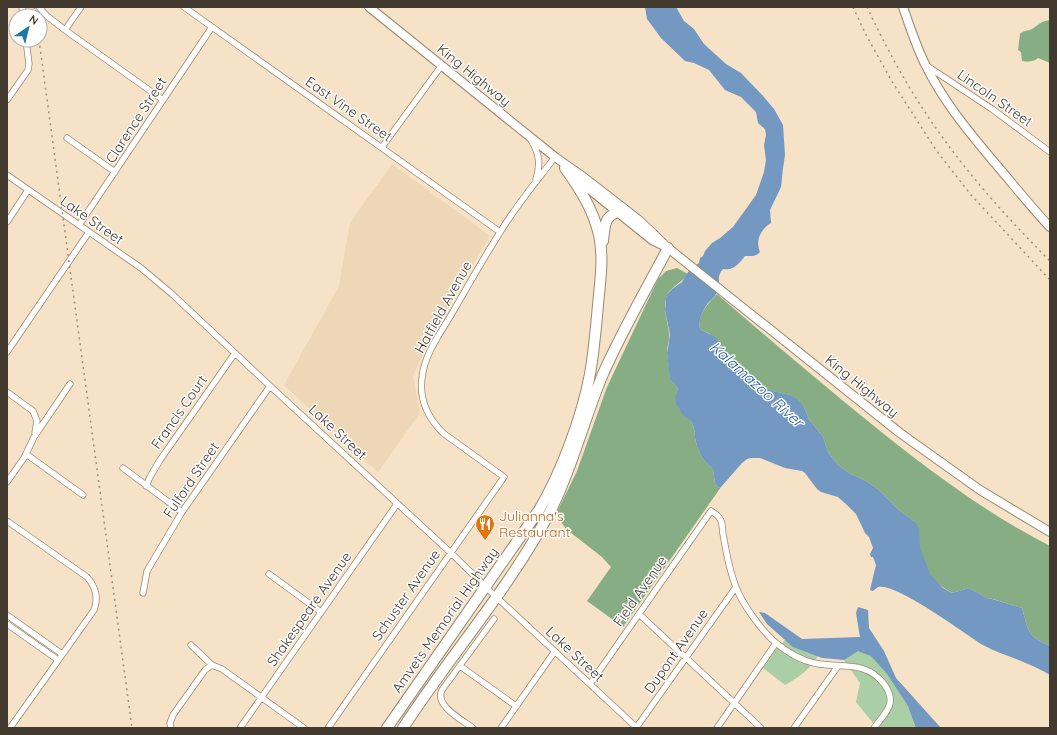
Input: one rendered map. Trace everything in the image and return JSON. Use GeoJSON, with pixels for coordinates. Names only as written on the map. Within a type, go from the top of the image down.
{"type":"FeatureCollection","features":[{"type":"Feature","properties":{"kind":"highway","name":"Amvets Memorial Highway"},"geometry":{"type":"LineString","coordinates":[[403,728],[429,690],[430,682],[441,663],[491,592],[539,510],[552,487],[575,429],[590,375],[595,338],[601,264],[599,236],[592,213],[582,193],[565,168]]}},
{"type":"Feature","properties":{"kind":"highway"},"geometry":{"type":"LineString","coordinates":[[601,264],[605,225],[608,218],[620,211]]}},
{"type":"Feature","properties":{"kind":"highway","name":"Amvets Memorial Highway"},"geometry":{"type":"LineString","coordinates":[[387,728],[491,592],[526,552],[568,473],[604,374],[629,320],[668,248]]}},
{"type":"Feature","properties":{"kind":"main road"},"geometry":{"type":"LineString","coordinates":[[903,7],[925,65],[950,106],[968,132],[1030,206],[1050,227]]}},
{"type":"Feature","properties":{"kind":"main road","name":"King Highway"},"geometry":{"type":"LineString","coordinates":[[372,9],[555,157],[582,176],[620,211]]}},
{"type":"Feature","properties":{"kind":"main road","name":"King Highway"},"geometry":{"type":"LineString","coordinates":[[555,157],[565,168],[620,211],[640,221],[668,248],[923,450],[980,490],[1050,532]]}},
{"type":"Feature","properties":{"kind":"street"},"geometry":{"type":"LineString","coordinates":[[39,7],[47,16],[65,30],[163,100]]}},
{"type":"Feature","properties":{"kind":"street"},"geometry":{"type":"LineString","coordinates":[[65,30],[81,7]]}},
{"type":"Feature","properties":{"kind":"street","name":"East Vine Street"},"geometry":{"type":"LineString","coordinates":[[184,7],[500,232]]}},
{"type":"Feature","properties":{"kind":"street","name":"Clarence Street"},"geometry":{"type":"LineString","coordinates":[[79,225],[212,26]]}},
{"type":"Feature","properties":{"kind":"street"},"geometry":{"type":"LineString","coordinates":[[7,100],[28,70],[29,64],[27,48]]}},
{"type":"Feature","properties":{"kind":"street"},"geometry":{"type":"LineString","coordinates":[[382,147],[442,65]]}},
{"type":"Feature","properties":{"kind":"street","name":"Lincoln Street"},"geometry":{"type":"LineString","coordinates":[[925,65],[992,109],[1050,152]]}},
{"type":"Feature","properties":{"kind":"street"},"geometry":{"type":"LineString","coordinates":[[529,136],[537,152],[539,161],[539,169],[535,182]]}},
{"type":"Feature","properties":{"kind":"street"},"geometry":{"type":"LineString","coordinates":[[67,138],[115,172]]}},
{"type":"Feature","properties":{"kind":"street","name":"Hatfield Avenue"},"geometry":{"type":"LineString","coordinates":[[504,477],[443,433],[436,426],[424,403],[421,383],[423,368],[429,354],[500,232],[535,182],[555,157]]}},
{"type":"Feature","properties":{"kind":"street","name":"Lake Street"},"geometry":{"type":"LineString","coordinates":[[7,175],[158,281],[397,504],[451,552],[491,592],[636,728]]}},
{"type":"Feature","properties":{"kind":"street"},"geometry":{"type":"LineString","coordinates":[[7,222],[28,190]]}},
{"type":"Feature","properties":{"kind":"street"},"geometry":{"type":"LineString","coordinates":[[7,352],[89,232]]}},
{"type":"Feature","properties":{"kind":"street","name":"Francis Court"},"geometry":{"type":"LineString","coordinates":[[146,486],[160,460],[235,353]]}},
{"type":"Feature","properties":{"kind":"street"},"geometry":{"type":"LineString","coordinates":[[7,482],[26,454],[34,437],[70,384]]}},
{"type":"Feature","properties":{"kind":"street","name":"Fulford Street"},"geometry":{"type":"LineString","coordinates":[[143,593],[147,571],[182,512],[270,386]]}},
{"type":"Feature","properties":{"kind":"street"},"geometry":{"type":"LineString","coordinates":[[7,392],[28,406],[36,415],[37,421],[34,437]]}},
{"type":"Feature","properties":{"kind":"street"},"geometry":{"type":"LineString","coordinates":[[26,454],[83,495]]}},
{"type":"Feature","properties":{"kind":"street"},"geometry":{"type":"LineString","coordinates":[[123,468],[182,512]]}},
{"type":"Feature","properties":{"kind":"street","name":"Schuster Avenue"},"geometry":{"type":"LineString","coordinates":[[328,728],[504,477]]}},
{"type":"Feature","properties":{"kind":"street","name":"Shakespeare Avenue"},"geometry":{"type":"LineString","coordinates":[[240,728],[397,504]]}},
{"type":"Feature","properties":{"kind":"street","name":"Field Avenue"},"geometry":{"type":"LineString","coordinates":[[590,684],[711,511],[721,522],[728,558],[736,587]]}},
{"type":"Feature","properties":{"kind":"street"},"geometry":{"type":"LineString","coordinates":[[7,521],[90,580],[95,589],[97,601],[94,610],[12,726],[7,719]]}},
{"type":"Feature","properties":{"kind":"street"},"geometry":{"type":"LineString","coordinates":[[269,574],[321,612]]}},
{"type":"Feature","properties":{"kind":"street"},"geometry":{"type":"LineString","coordinates":[[736,587],[750,613],[776,643],[790,653],[806,661],[820,664],[866,669],[880,678],[891,697],[890,705],[874,728]]}},
{"type":"Feature","properties":{"kind":"street","name":"Dupont Avenue"},"geometry":{"type":"LineString","coordinates":[[636,728],[736,587]]}},
{"type":"Feature","properties":{"kind":"street"},"geometry":{"type":"LineString","coordinates":[[639,614],[761,728]]}},
{"type":"Feature","properties":{"kind":"street"},"geometry":{"type":"LineString","coordinates":[[7,615],[62,654]]}},
{"type":"Feature","properties":{"kind":"street"},"geometry":{"type":"LineString","coordinates":[[473,728],[450,711],[441,701],[440,693],[494,620]]}},
{"type":"Feature","properties":{"kind":"street"},"geometry":{"type":"LineString","coordinates":[[7,624],[58,660]]}},
{"type":"Feature","properties":{"kind":"street"},"geometry":{"type":"LineString","coordinates":[[717,728],[776,643]]}},
{"type":"Feature","properties":{"kind":"street"},"geometry":{"type":"LineString","coordinates":[[191,645],[212,664],[217,666],[304,728]]}},
{"type":"Feature","properties":{"kind":"street"},"geometry":{"type":"LineString","coordinates":[[501,728],[555,651]]}},
{"type":"Feature","properties":{"kind":"street"},"geometry":{"type":"LineString","coordinates":[[170,727],[173,715],[205,670],[212,664]]}},
{"type":"Feature","properties":{"kind":"street"},"geometry":{"type":"LineString","coordinates":[[460,666],[516,706]]}},
{"type":"Feature","properties":{"kind":"street"},"geometry":{"type":"LineString","coordinates":[[794,728],[838,666]]}},
{"type":"Feature","properties":{"kind":"shaded area"},"geometry":{"type":"Polygon","coordinates":[[[392,164],[490,236],[431,336],[413,376],[420,413],[378,472],[284,385],[339,286],[350,223],[392,164]]]}},
{"type":"Feature","properties":{"kind":"green space"},"geometry":{"type":"Polygon","coordinates":[[[1050,20],[1050,63],[1038,58],[1027,62],[1022,61],[1021,52],[1018,50],[1020,34],[1024,31],[1032,29],[1042,22],[1050,20]]]}},
{"type":"Feature","properties":{"kind":"green space"},"geometry":{"type":"Polygon","coordinates":[[[677,268],[688,274],[671,290],[667,296],[665,306],[669,336],[667,352],[670,380],[674,383],[677,389],[676,400],[678,407],[693,425],[699,452],[703,459],[713,469],[715,484],[719,488],[721,487],[623,627],[587,601],[611,567],[602,557],[566,529],[556,514],[577,471],[607,387],[658,279],[666,271],[677,268]]]}},
{"type":"Feature","properties":{"kind":"green space"},"geometry":{"type":"Polygon","coordinates":[[[717,294],[842,400],[942,479],[1022,531],[1050,546],[1050,646],[1036,639],[1032,635],[1026,623],[1022,608],[987,598],[969,588],[952,593],[932,578],[927,570],[922,556],[914,521],[900,511],[878,489],[866,481],[849,473],[838,465],[828,452],[823,437],[809,419],[804,407],[790,395],[773,391],[763,386],[721,353],[710,334],[700,329],[700,319],[702,314],[717,294]]]}},
{"type":"Feature","properties":{"kind":"green space"},"geometry":{"type":"Polygon","coordinates":[[[786,639],[818,656],[804,672],[785,685],[762,667],[770,655],[786,639]]]}},
{"type":"Feature","properties":{"kind":"green space"},"geometry":{"type":"Polygon","coordinates":[[[869,646],[923,728],[877,728],[856,702],[860,683],[844,660],[849,647],[869,646]]]}},
{"type":"Feature","properties":{"kind":"water","name":"Kalamazoo River"},"geometry":{"type":"Polygon","coordinates":[[[645,7],[676,7],[684,21],[694,29],[704,44],[726,64],[741,73],[763,96],[774,109],[783,125],[785,155],[781,187],[770,210],[771,223],[764,228],[760,235],[758,243],[760,252],[755,255],[745,256],[733,268],[723,269],[719,275],[719,286],[716,294],[703,311],[700,329],[715,337],[722,347],[721,353],[728,360],[763,386],[773,391],[790,395],[798,400],[804,407],[809,419],[823,437],[828,452],[838,465],[849,473],[866,481],[878,489],[900,511],[914,521],[919,528],[920,547],[930,574],[943,588],[952,593],[969,588],[987,598],[1022,608],[1026,623],[1032,635],[1036,639],[1050,646],[1050,675],[1034,666],[983,645],[930,610],[899,592],[878,587],[873,591],[870,590],[876,565],[870,554],[873,548],[869,537],[865,533],[856,514],[838,497],[821,492],[817,489],[802,471],[785,468],[760,458],[751,458],[742,463],[721,487],[719,488],[715,484],[713,469],[701,455],[692,423],[682,414],[676,404],[675,397],[677,387],[670,380],[667,353],[670,335],[665,310],[666,299],[667,295],[672,289],[682,282],[690,269],[699,263],[700,258],[712,243],[733,227],[756,195],[764,172],[766,160],[764,145],[766,135],[765,129],[758,123],[756,112],[741,97],[725,90],[709,70],[694,63],[685,61],[661,38],[647,19],[645,7]]]}},
{"type":"Feature","properties":{"kind":"water"},"geometry":{"type":"Polygon","coordinates":[[[858,607],[868,610],[869,628],[884,651],[896,678],[941,728],[916,728],[908,706],[887,674],[871,656],[858,651],[844,660],[822,658],[793,647],[767,624],[759,612],[765,613],[802,639],[860,637],[856,613],[858,607]]]}},
{"type":"Feature","properties":{"kind":"railway"},"geometry":{"type":"LineString","coordinates":[[853,7],[865,33],[891,80],[936,150],[971,195],[1050,280]]}},
{"type":"Feature","properties":{"kind":"railway"},"geometry":{"type":"LineString","coordinates":[[867,7],[888,50],[904,78],[942,137],[986,192],[1050,261]]}},
{"type":"Feature","properties":{"kind":"railway"},"geometry":{"type":"LineString","coordinates":[[40,48],[132,728]]}},
{"type":"Feature","properties":{"kind":"place","name":"Julianna's Restaurant"},"geometry":{"type":"Point","coordinates":[485,541]}}]}
